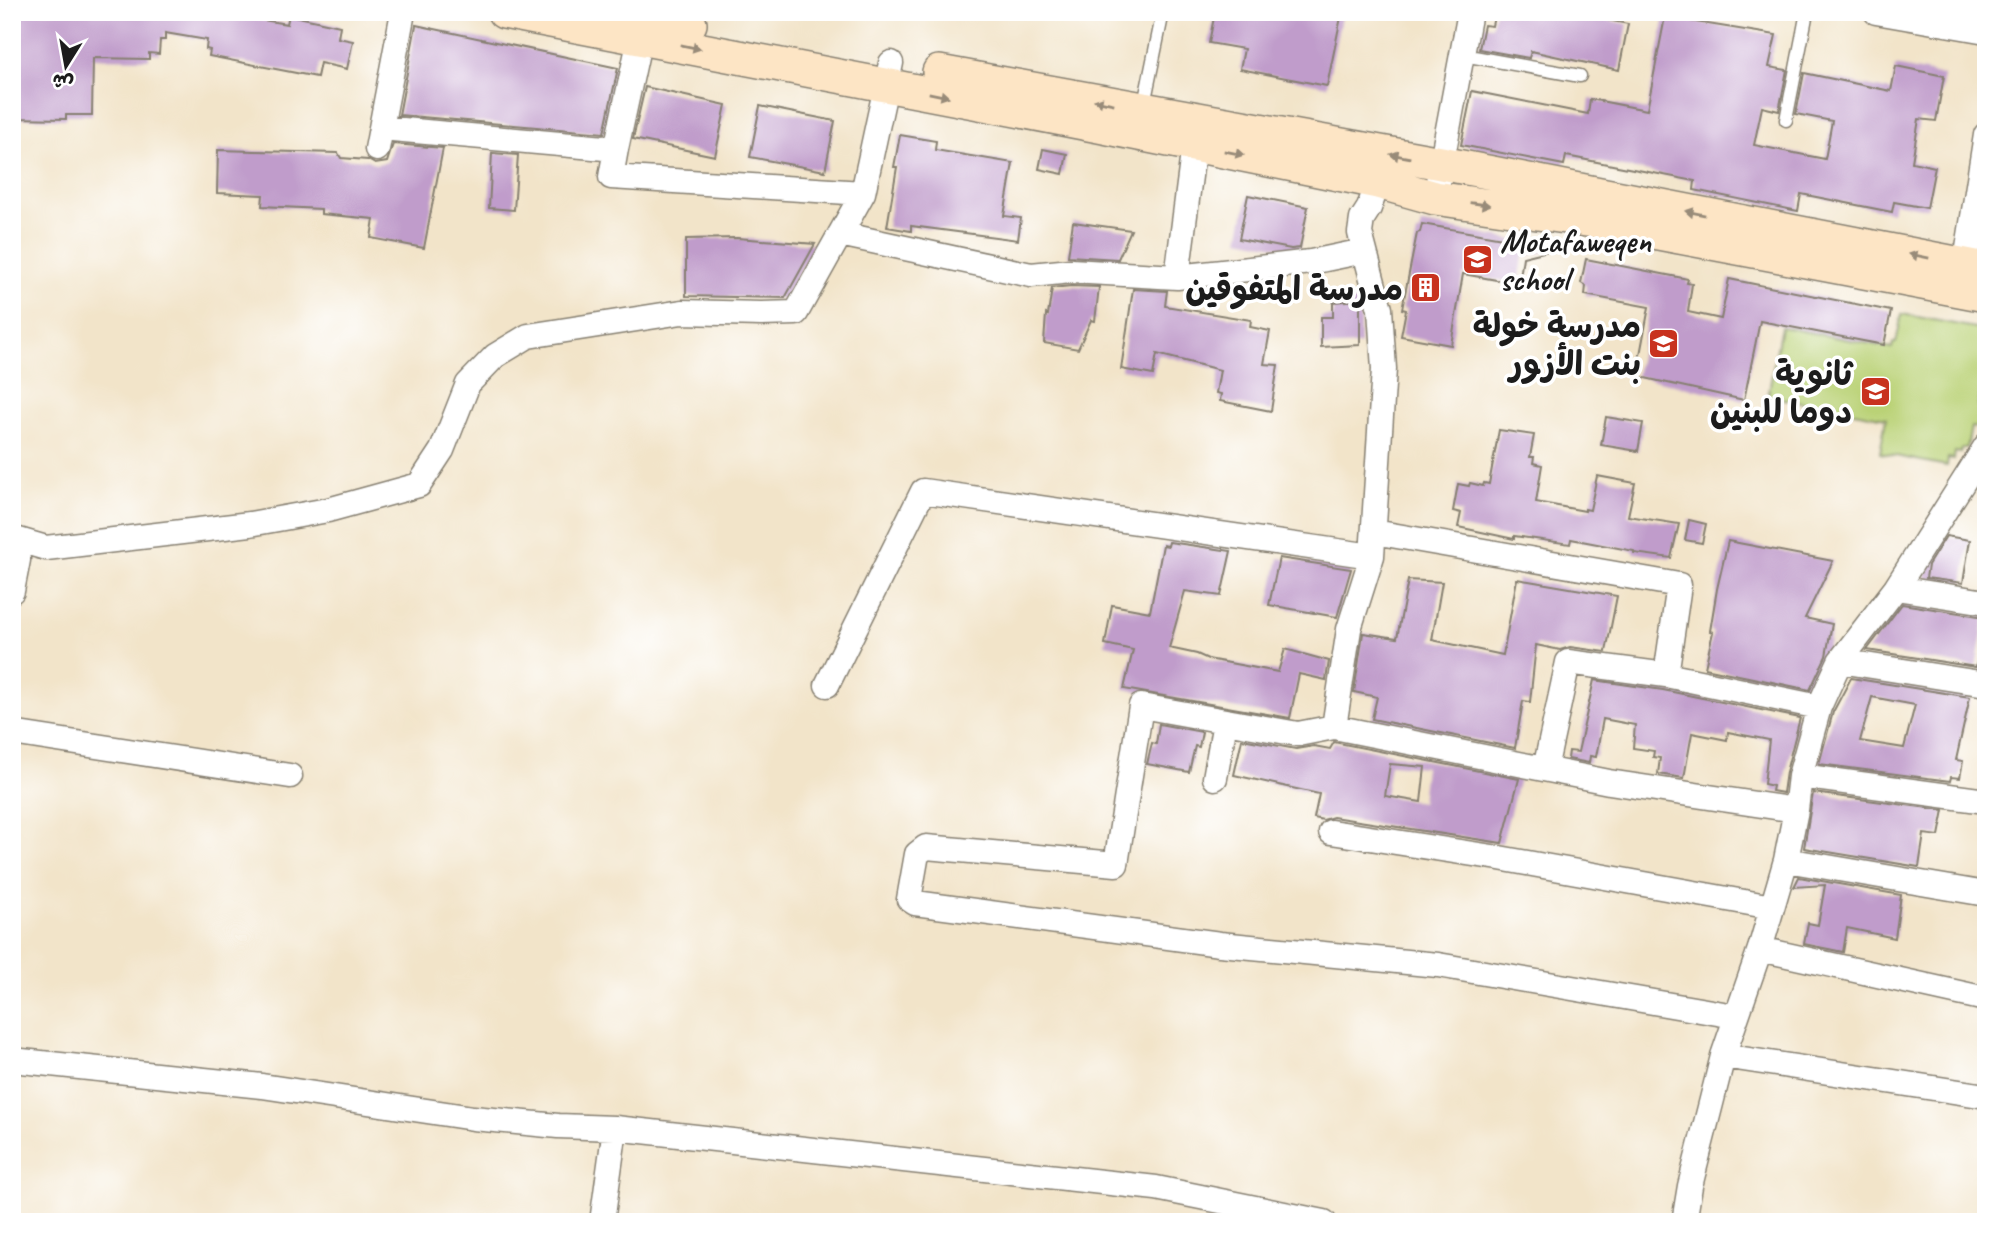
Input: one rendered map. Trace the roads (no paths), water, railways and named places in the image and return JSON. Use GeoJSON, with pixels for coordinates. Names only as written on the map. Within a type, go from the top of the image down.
{"type":"FeatureCollection","features":[{"type":"Feature","properties":{"kind":"main road"},"geometry":{"type":"LineString","coordinates":[[504,12],[636,25],[888,74],[1194,145],[1378,182],[1436,198],[1975,280]]}},
{"type":"Feature","properties":{"kind":"main road"},"geometry":{"type":"LineString","coordinates":[[888,74],[1143,110],[1441,163],[1975,280]]}},
{"type":"Feature","properties":{"kind":"street"},"geometry":{"type":"LineString","coordinates":[[403,12],[379,139],[615,149]]}},
{"type":"Feature","properties":{"kind":"street"},"geometry":{"type":"LineString","coordinates":[[1436,198],[1470,12]]}},
{"type":"Feature","properties":{"kind":"street"},"geometry":{"type":"LineString","coordinates":[[1876,12],[1986,31]]}},
{"type":"Feature","properties":{"kind":"street"},"geometry":{"type":"LineString","coordinates":[[636,25],[611,177],[863,193]]}},
{"type":"Feature","properties":{"kind":"street"},"geometry":{"type":"LineString","coordinates":[[12,538],[46,548],[250,524],[328,510],[419,485],[442,450],[468,384],[495,356],[528,336],[682,312],[796,313],[863,193],[888,74]]}},
{"type":"Feature","properties":{"kind":"street"},"geometry":{"type":"LineString","coordinates":[[1975,280],[1986,135]]}},
{"type":"Feature","properties":{"kind":"street"},"geometry":{"type":"LineString","coordinates":[[1177,277],[1194,145]]}},
{"type":"Feature","properties":{"kind":"street"},"geometry":{"type":"LineString","coordinates":[[1334,727],[1349,629],[1373,544],[1384,369],[1380,309],[1360,233],[1362,219],[1370,208],[1378,182]]}},
{"type":"Feature","properties":{"kind":"street"},"geometry":{"type":"LineString","coordinates":[[840,234],[1031,275],[1070,271],[1177,277],[1311,262],[1364,251]]}},
{"type":"Feature","properties":{"kind":"street"},"geometry":{"type":"LineString","coordinates":[[1684,1222],[1690,1186],[1723,1056],[1760,949],[1786,860],[1800,776],[1819,707],[1840,661],[1896,588],[1986,446]]}},
{"type":"Feature","properties":{"kind":"street"},"geometry":{"type":"LineString","coordinates":[[827,685],[923,491],[1373,544],[1679,585],[1666,674]]}},
{"type":"Feature","properties":{"kind":"street"},"geometry":{"type":"LineString","coordinates":[[12,555],[18,560],[12,591]]}},
{"type":"Feature","properties":{"kind":"street"},"geometry":{"type":"LineString","coordinates":[[1896,588],[1986,602]]}},
{"type":"Feature","properties":{"kind":"street"},"geometry":{"type":"LineString","coordinates":[[1840,661],[1986,684]]}},
{"type":"Feature","properties":{"kind":"street"},"geometry":{"type":"LineString","coordinates":[[1545,769],[1568,662],[1666,674],[1819,707]]}},
{"type":"Feature","properties":{"kind":"street"},"geometry":{"type":"LineString","coordinates":[[1735,1016],[1438,965],[1220,944],[915,903],[909,899],[918,854],[926,846],[1116,864],[1141,706],[1298,734],[1334,727],[1609,782],[1796,810]]}},
{"type":"Feature","properties":{"kind":"street"},"geometry":{"type":"LineString","coordinates":[[1215,778],[1225,722]]}},
{"type":"Feature","properties":{"kind":"street"},"geometry":{"type":"LineString","coordinates":[[12,733],[290,776]]}},
{"type":"Feature","properties":{"kind":"street"},"geometry":{"type":"LineString","coordinates":[[1800,776],[1986,801]]}},
{"type":"Feature","properties":{"kind":"street"},"geometry":{"type":"LineString","coordinates":[[1331,832],[1499,858],[1772,907]]}},
{"type":"Feature","properties":{"kind":"street"},"geometry":{"type":"LineString","coordinates":[[1786,860],[1986,894]]}},
{"type":"Feature","properties":{"kind":"street"},"geometry":{"type":"LineString","coordinates":[[1760,949],[1986,999]]}},
{"type":"Feature","properties":{"kind":"street"},"geometry":{"type":"LineString","coordinates":[[1723,1056],[1986,1096]]}},
{"type":"Feature","properties":{"kind":"street"},"geometry":{"type":"LineString","coordinates":[[12,1060],[262,1086],[473,1118],[615,1128],[1156,1188],[1313,1221]]}},
{"type":"Feature","properties":{"kind":"street"},"geometry":{"type":"LineString","coordinates":[[602,1222],[615,1128]]}},
{"type":"Feature","properties":{"kind":"lane"},"geometry":{"type":"LineString","coordinates":[[1143,110],[1163,12]]}},
{"type":"Feature","properties":{"kind":"lane"},"geometry":{"type":"LineString","coordinates":[[1786,120],[1807,12]]}},
{"type":"Feature","properties":{"kind":"lane"},"geometry":{"type":"LineString","coordinates":[[1463,55],[1580,76]]}},
{"type":"Feature","properties":{"kind":"place","name":"Motafaweqen school"},"geometry":{"type":"Point","coordinates":[1477,259]}},
{"type":"Feature","properties":{"kind":"place","name":"مدرسة المتفوقين"},"geometry":{"type":"Point","coordinates":[1426,288]}},
{"type":"Feature","properties":{"kind":"place","name":"مدرسة خولة بنت الأزور"},"geometry":{"type":"Point","coordinates":[1664,344]}},
{"type":"Feature","properties":{"kind":"place","name":"ثانوية دوما للبنين"},"geometry":{"type":"Point","coordinates":[1875,392]}}]}
